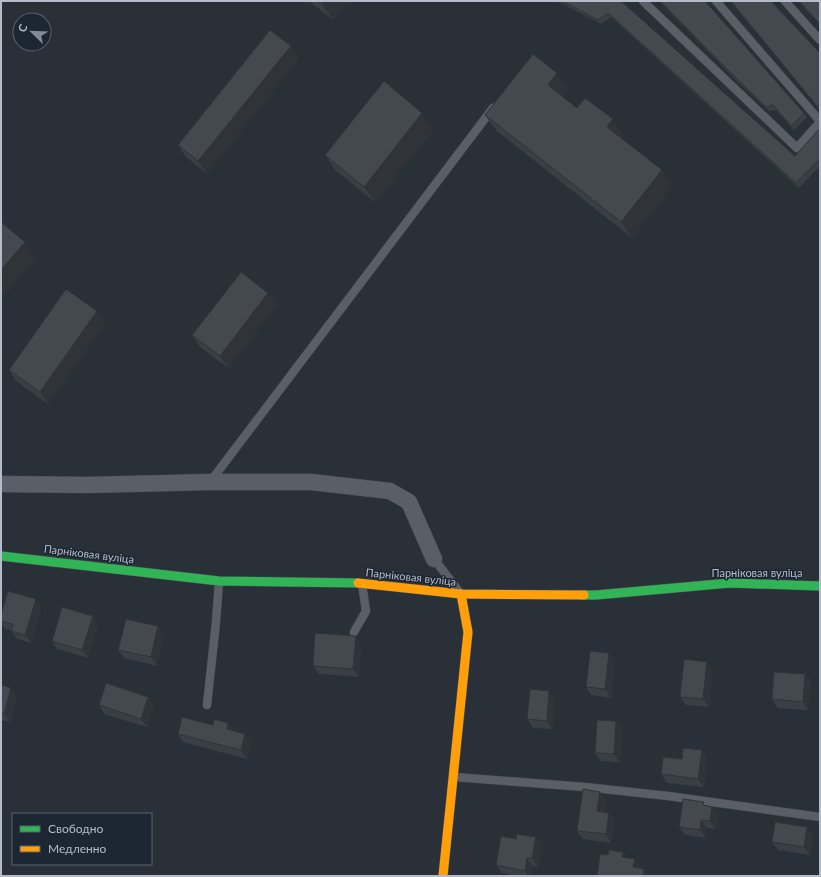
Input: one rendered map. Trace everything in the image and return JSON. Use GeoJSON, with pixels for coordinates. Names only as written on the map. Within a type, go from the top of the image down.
{"type":"FeatureCollection","features":[{"type":"Feature","properties":{"kind":"street"},"geometry":{"type":"LineString","coordinates":[[1,484],[86,486],[210,482],[311,482],[390,491],[409,502],[434,559]]}},
{"type":"Feature","properties":{"kind":"street","name":"Парніковая вуліца"},"geometry":{"type":"LineString","coordinates":[[1,556],[219,582],[362,583],[461,594],[596,594],[730,583],[820,586]]}},
{"type":"Feature","properties":{"kind":"street"},"geometry":{"type":"LineString","coordinates":[[443,876],[468,632],[461,594]]}},
{"type":"Feature","properties":{"kind":"lane"},"geometry":{"type":"LineString","coordinates":[[643,1],[797,148],[820,121],[716,1]]}},
{"type":"Feature","properties":{"kind":"lane"},"geometry":{"type":"LineString","coordinates":[[785,1],[820,40]]}},
{"type":"Feature","properties":{"kind":"lane"},"geometry":{"type":"LineString","coordinates":[[210,482],[498,101]]}},
{"type":"Feature","properties":{"kind":"lane"},"geometry":{"type":"LineString","coordinates":[[434,559],[461,594]]}},
{"type":"Feature","properties":{"kind":"lane"},"geometry":{"type":"LineString","coordinates":[[207,706],[219,582]]}},
{"type":"Feature","properties":{"kind":"lane"},"geometry":{"type":"LineString","coordinates":[[354,632],[366,611],[362,583]]}},
{"type":"Feature","properties":{"kind":"lane"},"geometry":{"type":"LineString","coordinates":[[453,777],[585,787],[668,796],[820,817]]}},
{"type":"Feature","properties":{"kind":"building"},"geometry":{"type":"Polygon","coordinates":[[[562,1],[621,1],[795,156],[820,128],[820,159],[796,183],[608,13],[598,20],[562,1]]]}},
{"type":"Feature","properties":{"kind":"building"},"geometry":{"type":"Polygon","coordinates":[[[660,1],[705,1],[804,113],[791,126],[773,105],[766,107],[660,1]]]}},
{"type":"Feature","properties":{"kind":"building"},"geometry":{"type":"Polygon","coordinates":[[[731,1],[771,1],[820,53],[820,103],[817,106],[731,1]]]}},
{"type":"Feature","properties":{"kind":"building"},"geometry":{"type":"Polygon","coordinates":[[[799,1],[820,1],[820,24],[799,1]]]}},
{"type":"Feature","properties":{"kind":"building"},"geometry":{"type":"Polygon","coordinates":[[[270,30],[291,46],[198,161],[178,145],[270,30]]]}},
{"type":"Feature","properties":{"kind":"building"},"geometry":{"type":"Polygon","coordinates":[[[533,54],[557,73],[548,85],[577,108],[585,98],[613,119],[607,127],[662,170],[621,222],[485,115],[533,54]]]}},
{"type":"Feature","properties":{"kind":"building"},"geometry":{"type":"Polygon","coordinates":[[[384,81],[422,113],[364,187],[325,155],[384,81]]]}},
{"type":"Feature","properties":{"kind":"building"},"geometry":{"type":"Polygon","coordinates":[[[1,222],[25,242],[1,270],[1,222]]]}},
{"type":"Feature","properties":{"kind":"building"},"geometry":{"type":"Polygon","coordinates":[[[241,272],[268,293],[220,356],[192,335],[241,272]]]}},
{"type":"Feature","properties":{"kind":"building"},"geometry":{"type":"Polygon","coordinates":[[[66,289],[97,311],[40,392],[9,370],[66,289]]]}},
{"type":"Feature","properties":{"kind":"building"},"geometry":{"type":"Polygon","coordinates":[[[8,591],[36,599],[25,635],[11,631],[13,624],[1,621],[1,615],[8,591]]]}},
{"type":"Feature","properties":{"kind":"building"},"geometry":{"type":"Polygon","coordinates":[[[62,607],[93,616],[82,650],[52,641],[62,607]]]}},
{"type":"Feature","properties":{"kind":"building"},"geometry":{"type":"Polygon","coordinates":[[[126,619],[158,626],[151,657],[118,650],[126,619]]]}},
{"type":"Feature","properties":{"kind":"building"},"geometry":{"type":"Polygon","coordinates":[[[315,633],[356,636],[353,669],[313,666],[315,633]]]}},
{"type":"Feature","properties":{"kind":"building"},"geometry":{"type":"Polygon","coordinates":[[[590,651],[609,653],[605,689],[586,687],[590,651]]]}},
{"type":"Feature","properties":{"kind":"building"},"geometry":{"type":"Polygon","coordinates":[[[684,659],[707,662],[703,699],[680,697],[684,659]]]}},
{"type":"Feature","properties":{"kind":"building"},"geometry":{"type":"Polygon","coordinates":[[[774,672],[805,674],[803,702],[772,699],[774,672]]]}},
{"type":"Feature","properties":{"kind":"building"},"geometry":{"type":"Polygon","coordinates":[[[106,683],[148,697],[141,719],[99,705],[106,683]]]}},
{"type":"Feature","properties":{"kind":"building"},"geometry":{"type":"Polygon","coordinates":[[[1,685],[11,688],[4,714],[1,713],[1,685]]]}},
{"type":"Feature","properties":{"kind":"building"},"geometry":{"type":"Polygon","coordinates":[[[530,689],[549,691],[547,721],[527,719],[530,689]]]}},
{"type":"Feature","properties":{"kind":"building"},"geometry":{"type":"Polygon","coordinates":[[[182,717],[213,725],[214,719],[228,723],[227,729],[245,734],[241,750],[178,734],[182,717]]]}},
{"type":"Feature","properties":{"kind":"building"},"geometry":{"type":"Polygon","coordinates":[[[597,720],[616,721],[614,754],[595,753],[597,720]]]}},
{"type":"Feature","properties":{"kind":"building"},"geometry":{"type":"Polygon","coordinates":[[[683,748],[702,750],[698,779],[661,774],[663,757],[682,759],[683,748]]]}},
{"type":"Feature","properties":{"kind":"building"},"geometry":{"type":"Polygon","coordinates":[[[583,789],[600,792],[597,811],[609,813],[606,834],[577,831],[583,789]]]}},
{"type":"Feature","properties":{"kind":"building"},"geometry":{"type":"Polygon","coordinates":[[[683,799],[704,802],[703,805],[712,807],[710,821],[701,820],[700,830],[679,827],[683,799]]]}},
{"type":"Feature","properties":{"kind":"building"},"geometry":{"type":"Polygon","coordinates":[[[775,822],[807,827],[804,847],[772,842],[775,822]]]}},
{"type":"Feature","properties":{"kind":"building"},"geometry":{"type":"Polygon","coordinates":[[[517,834],[536,837],[532,858],[527,858],[525,871],[496,865],[501,836],[516,839],[517,834]]]}},
{"type":"Feature","properties":{"kind":"building"},"geometry":{"type":"Polygon","coordinates":[[[609,850],[623,852],[622,857],[635,859],[633,867],[644,869],[643,876],[597,876],[600,854],[608,855],[609,850]]]}},
{"type":"Feature","properties":{"kind":"traffic: fast"},"geometry":{"type":"LineString","coordinates":[[1,556],[219,581],[358,583]]}},
{"type":"Feature","properties":{"kind":"traffic: fast"},"geometry":{"type":"LineString","coordinates":[[584,595],[730,583],[820,586]]}},
{"type":"Feature","properties":{"kind":"traffic: slow"},"geometry":{"type":"LineString","coordinates":[[358,583],[461,594],[584,595]]}},
{"type":"Feature","properties":{"kind":"traffic: slow"},"geometry":{"type":"LineString","coordinates":[[443,876],[468,632],[461,594]]}}]}
